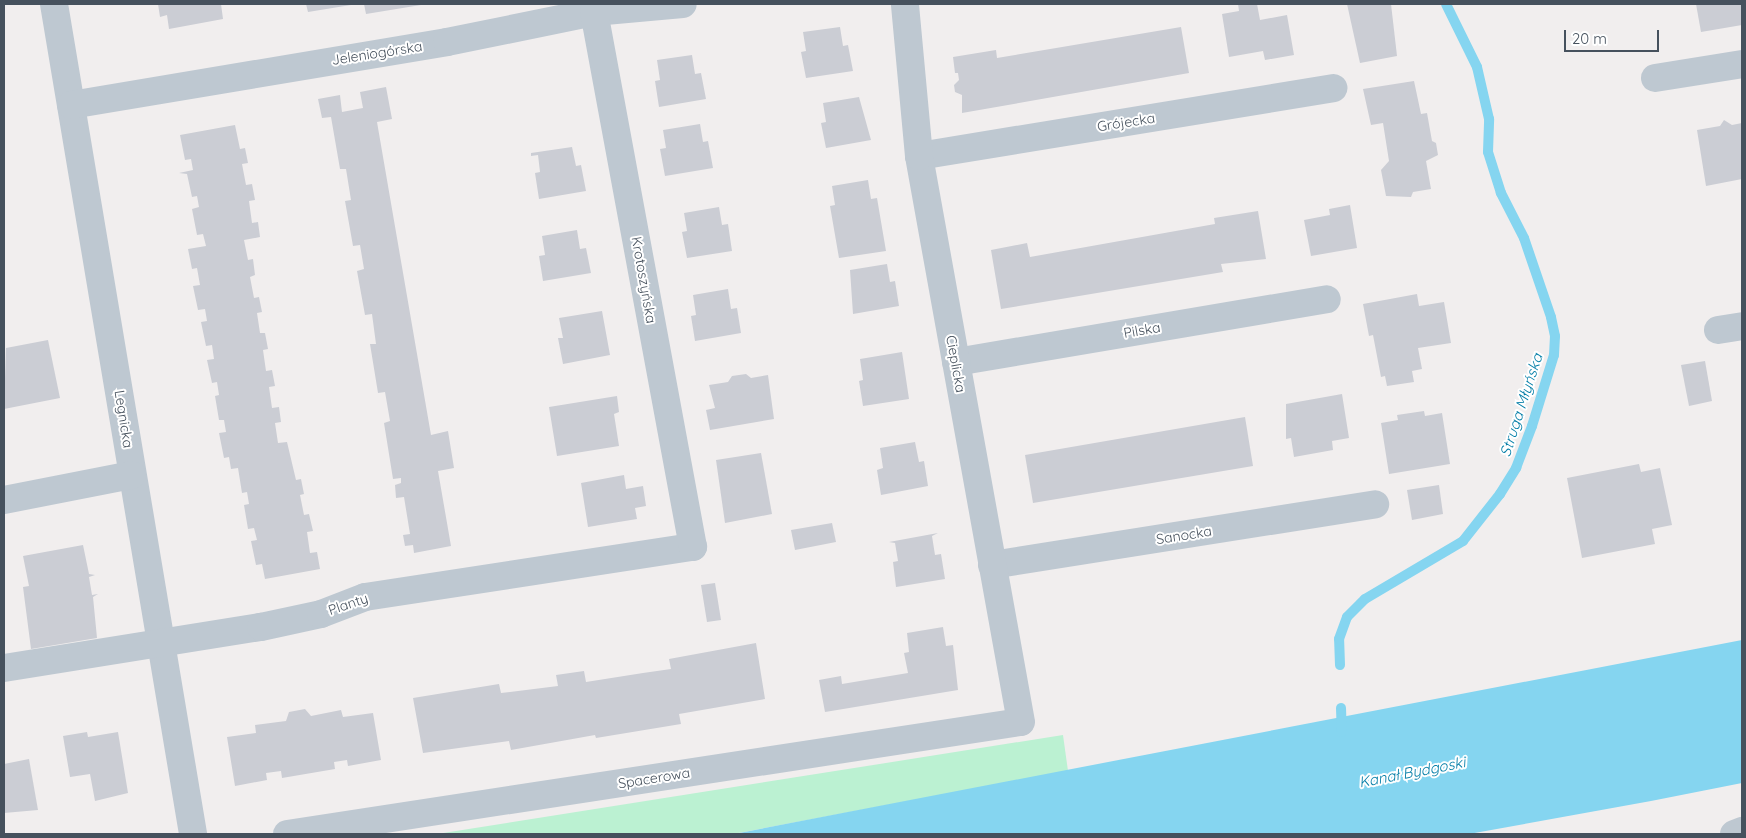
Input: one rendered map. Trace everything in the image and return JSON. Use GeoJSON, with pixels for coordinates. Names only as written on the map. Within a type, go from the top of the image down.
{"type":"FeatureCollection","features":[{"type":"Feature","properties":{"kind":"street","name":"Legnicka"},"geometry":{"type":"LineString","coordinates":[[54,4],[193,834]]}},
{"type":"Feature","properties":{"kind":"street","name":"Jeleniogórska"},"geometry":{"type":"LineString","coordinates":[[72,105],[447,42],[594,12],[682,4]]}},
{"type":"Feature","properties":{"kind":"street","name":"Cieplicka"},"geometry":{"type":"LineString","coordinates":[[905,4],[920,156],[1021,722]]}},
{"type":"Feature","properties":{"kind":"street","name":"Krotoszyńska"},"geometry":{"type":"LineString","coordinates":[[594,12],[693,547]]}},
{"type":"Feature","properties":{"kind":"street"},"geometry":{"type":"LineString","coordinates":[[1656,78],[1742,64]]}},
{"type":"Feature","properties":{"kind":"street","name":"Grójecka"},"geometry":{"type":"LineString","coordinates":[[920,156],[1334,88]]}},
{"type":"Feature","properties":{"kind":"street","name":"Pilska"},"geometry":{"type":"LineString","coordinates":[[956,362],[1327,299]]}},
{"type":"Feature","properties":{"kind":"street"},"geometry":{"type":"LineString","coordinates":[[4,500],[132,475]]}},
{"type":"Feature","properties":{"kind":"street","name":"Sanocka"},"geometry":{"type":"LineString","coordinates":[[992,565],[1375,504]]}},
{"type":"Feature","properties":{"kind":"street","name":"Planty"},"geometry":{"type":"LineString","coordinates":[[4,668],[161,644],[321,614],[364,597],[693,547]]}},
{"type":"Feature","properties":{"kind":"street","name":"Spacerowa"},"geometry":{"type":"LineString","coordinates":[[287,834],[1021,722]]}},
{"type":"Feature","properties":{"kind":"street"},"geometry":{"type":"LineString","coordinates":[[1734,834],[1742,831]]}},
{"type":"Feature","properties":{"kind":"green space"},"geometry":{"type":"Polygon","coordinates":[[[1063,735],[1068,771],[733,834],[437,834],[1063,735]]]}},
{"type":"Feature","properties":{"kind":"water","name":"Kanał Bydgoski"},"geometry":{"type":"Polygon","coordinates":[[[1742,640],[1742,783],[1651,801],[1469,834],[734,834],[1742,640]]]}},
{"type":"Feature","properties":{"kind":"building"},"geometry":{"type":"Polygon","coordinates":[[[158,4],[221,4],[223,19],[169,29],[167,15],[160,17],[158,4]]]}},
{"type":"Feature","properties":{"kind":"building"},"geometry":{"type":"Polygon","coordinates":[[[306,4],[351,4],[351,5],[308,12],[306,4]]]}},
{"type":"Feature","properties":{"kind":"building"},"geometry":{"type":"Polygon","coordinates":[[[364,4],[421,4],[421,5],[366,14],[364,4]]]}},
{"type":"Feature","properties":{"kind":"building"},"geometry":{"type":"Polygon","coordinates":[[[1238,4],[1257,4],[1260,20],[1287,15],[1294,55],[1265,60],[1263,51],[1229,57],[1222,14],[1239,11],[1238,4]]]}},
{"type":"Feature","properties":{"kind":"building"},"geometry":{"type":"Polygon","coordinates":[[[1347,4],[1391,4],[1397,56],[1360,63],[1347,4]]]}},
{"type":"Feature","properties":{"kind":"building"},"geometry":{"type":"Polygon","coordinates":[[[1696,4],[1742,4],[1742,25],[1701,32],[1696,4]]]}},
{"type":"Feature","properties":{"kind":"building"},"geometry":{"type":"Polygon","coordinates":[[[840,27],[843,46],[848,45],[853,71],[806,78],[801,52],[806,51],[803,32],[840,27]]]}},
{"type":"Feature","properties":{"kind":"building"},"geometry":{"type":"Polygon","coordinates":[[[1181,27],[1189,73],[962,113],[962,95],[955,92],[954,85],[959,80],[958,73],[955,73],[953,57],[996,50],[997,58],[1181,27]]]}},
{"type":"Feature","properties":{"kind":"building"},"geometry":{"type":"Polygon","coordinates":[[[692,55],[695,74],[701,73],[706,99],[659,107],[655,81],[660,80],[657,60],[692,55]]]}},
{"type":"Feature","properties":{"kind":"building"},"geometry":{"type":"Polygon","coordinates":[[[1414,81],[1421,114],[1427,113],[1432,141],[1436,143],[1438,155],[1426,161],[1431,189],[1413,192],[1411,197],[1386,196],[1381,170],[1389,161],[1383,123],[1371,125],[1363,89],[1414,81]]]}},
{"type":"Feature","properties":{"kind":"building"},"geometry":{"type":"Polygon","coordinates":[[[386,87],[392,119],[377,122],[431,435],[448,431],[454,468],[438,471],[451,546],[414,553],[413,545],[405,546],[403,535],[410,534],[404,497],[396,498],[395,485],[401,483],[401,478],[393,479],[384,423],[390,421],[385,392],[378,393],[370,344],[376,344],[372,314],[365,315],[357,271],[364,269],[360,245],[353,246],[345,201],[351,200],[346,169],[340,169],[331,117],[322,118],[318,99],[340,95],[342,112],[363,108],[360,92],[386,87]]]}},
{"type":"Feature","properties":{"kind":"building"},"geometry":{"type":"Polygon","coordinates":[[[859,97],[871,140],[826,148],[821,123],[826,122],[823,103],[859,97]]]}},
{"type":"Feature","properties":{"kind":"building"},"geometry":{"type":"Polygon","coordinates":[[[1724,120],[1732,125],[1742,123],[1742,179],[1706,186],[1697,130],[1720,126],[1724,120]]]}},
{"type":"Feature","properties":{"kind":"building"},"geometry":{"type":"Polygon","coordinates":[[[700,124],[703,142],[708,141],[713,168],[665,176],[660,149],[666,148],[663,130],[700,124]]]}},
{"type":"Feature","properties":{"kind":"building"},"geometry":{"type":"Polygon","coordinates":[[[235,125],[240,149],[245,148],[248,163],[242,164],[246,185],[252,184],[255,200],[249,201],[252,223],[258,222],[260,237],[244,240],[248,260],[253,259],[255,275],[250,277],[254,298],[259,297],[262,312],[257,313],[260,333],[265,333],[268,349],[263,350],[266,371],[272,370],[275,386],[269,387],[272,408],[279,407],[281,422],[275,423],[278,443],[287,442],[296,480],[301,479],[304,494],[300,495],[304,515],[309,514],[313,531],[307,532],[310,553],[317,552],[320,569],[265,579],[262,564],[256,565],[251,541],[257,540],[254,528],[248,529],[244,505],[249,504],[247,492],[242,493],[238,468],[231,469],[229,457],[224,458],[219,433],[226,432],[224,420],[219,420],[215,396],[219,395],[217,382],[212,383],[207,360],[214,359],[212,345],[206,346],[201,322],[207,321],[205,309],[198,310],[193,286],[200,285],[197,268],[192,269],[188,249],[206,246],[203,234],[197,235],[192,209],[199,207],[197,196],[192,197],[187,174],[179,173],[193,170],[191,159],[185,160],[180,135],[235,125]]]}},
{"type":"Feature","properties":{"kind":"building"},"geometry":{"type":"Polygon","coordinates":[[[572,147],[576,166],[581,165],[586,191],[539,199],[535,173],[540,172],[538,155],[531,156],[531,153],[572,147]]]}},
{"type":"Feature","properties":{"kind":"building"},"geometry":{"type":"Polygon","coordinates":[[[868,180],[871,199],[877,198],[886,251],[839,258],[830,206],[835,205],[832,186],[868,180]]]}},
{"type":"Feature","properties":{"kind":"building"},"geometry":{"type":"Polygon","coordinates":[[[1350,205],[1357,248],[1311,256],[1304,220],[1330,215],[1329,209],[1350,205]]]}},
{"type":"Feature","properties":{"kind":"building"},"geometry":{"type":"Polygon","coordinates":[[[719,207],[722,225],[728,224],[732,251],[687,258],[682,232],[687,231],[684,213],[719,207]]]}},
{"type":"Feature","properties":{"kind":"building"},"geometry":{"type":"Polygon","coordinates":[[[1258,211],[1266,259],[1221,264],[1223,272],[1001,309],[991,250],[1027,243],[1030,257],[1215,224],[1214,218],[1258,211]]]}},
{"type":"Feature","properties":{"kind":"building"},"geometry":{"type":"Polygon","coordinates":[[[577,230],[580,249],[586,248],[591,273],[543,281],[539,256],[545,255],[542,236],[577,230]]]}},
{"type":"Feature","properties":{"kind":"building"},"geometry":{"type":"Polygon","coordinates":[[[887,264],[890,282],[895,281],[899,306],[853,314],[850,270],[887,264]]]}},
{"type":"Feature","properties":{"kind":"building"},"geometry":{"type":"Polygon","coordinates":[[[728,289],[731,309],[737,308],[741,333],[695,341],[691,316],[696,315],[693,295],[728,289]]]}},
{"type":"Feature","properties":{"kind":"building"},"geometry":{"type":"Polygon","coordinates":[[[1417,294],[1419,306],[1444,302],[1451,343],[1418,348],[1422,369],[1412,371],[1414,382],[1387,386],[1385,376],[1381,377],[1373,335],[1369,336],[1363,304],[1417,294]]]}},
{"type":"Feature","properties":{"kind":"building"},"geometry":{"type":"Polygon","coordinates":[[[602,311],[610,355],[563,364],[558,338],[563,338],[559,318],[602,311]]]}},
{"type":"Feature","properties":{"kind":"building"},"geometry":{"type":"Polygon","coordinates":[[[48,340],[60,398],[4,409],[6,348],[48,340]]]}},
{"type":"Feature","properties":{"kind":"building"},"geometry":{"type":"Polygon","coordinates":[[[902,352],[909,399],[863,406],[859,381],[863,380],[860,359],[902,352]]]}},
{"type":"Feature","properties":{"kind":"building"},"geometry":{"type":"Polygon","coordinates":[[[1705,361],[1712,401],[1689,406],[1681,365],[1705,361]]]}},
{"type":"Feature","properties":{"kind":"building"},"geometry":{"type":"Polygon","coordinates":[[[746,374],[751,378],[768,375],[774,419],[710,430],[706,410],[715,408],[709,385],[728,382],[732,376],[746,374]]]}},
{"type":"Feature","properties":{"kind":"building"},"geometry":{"type":"Polygon","coordinates":[[[1342,394],[1349,438],[1332,441],[1333,450],[1294,457],[1291,438],[1286,439],[1286,404],[1342,394]]]}},
{"type":"Feature","properties":{"kind":"building"},"geometry":{"type":"Polygon","coordinates":[[[617,396],[619,412],[614,414],[619,446],[557,456],[549,407],[617,396]]]}},
{"type":"Feature","properties":{"kind":"building"},"geometry":{"type":"Polygon","coordinates":[[[1424,411],[1425,416],[1442,413],[1450,464],[1389,474],[1381,423],[1398,420],[1397,415],[1424,411]]]}},
{"type":"Feature","properties":{"kind":"building"},"geometry":{"type":"Polygon","coordinates":[[[1245,417],[1253,466],[1033,503],[1025,455],[1245,417]]]}},
{"type":"Feature","properties":{"kind":"building"},"geometry":{"type":"Polygon","coordinates":[[[915,442],[919,462],[924,461],[928,486],[881,495],[877,470],[883,468],[880,448],[915,442]]]}},
{"type":"Feature","properties":{"kind":"building"},"geometry":{"type":"Polygon","coordinates":[[[761,453],[772,514],[725,523],[716,460],[761,453]]]}},
{"type":"Feature","properties":{"kind":"building"},"geometry":{"type":"Polygon","coordinates":[[[1639,464],[1641,472],[1660,468],[1672,525],[1652,529],[1655,544],[1582,558],[1567,478],[1639,464]]]}},
{"type":"Feature","properties":{"kind":"building"},"geometry":{"type":"Polygon","coordinates":[[[624,475],[626,489],[643,486],[646,506],[635,508],[637,519],[588,527],[581,483],[624,475]]]}},
{"type":"Feature","properties":{"kind":"building"},"geometry":{"type":"Polygon","coordinates":[[[1439,485],[1443,514],[1412,520],[1407,490],[1439,485]]]}},
{"type":"Feature","properties":{"kind":"building"},"geometry":{"type":"Polygon","coordinates":[[[832,523],[836,542],[795,550],[791,530],[832,523]]]}},
{"type":"Feature","properties":{"kind":"building"},"geometry":{"type":"Polygon","coordinates":[[[938,533],[932,536],[935,555],[941,554],[945,579],[896,587],[893,562],[898,561],[895,543],[889,542],[938,533]]]}},
{"type":"Feature","properties":{"kind":"building"},"geometry":{"type":"Polygon","coordinates":[[[83,545],[89,574],[95,575],[89,577],[92,595],[98,594],[93,597],[97,638],[31,649],[23,587],[29,586],[23,556],[83,545]]]}},
{"type":"Feature","properties":{"kind":"building"},"geometry":{"type":"Polygon","coordinates":[[[715,583],[721,620],[707,622],[701,585],[715,583]]]}},
{"type":"Feature","properties":{"kind":"building"},"geometry":{"type":"Polygon","coordinates":[[[943,627],[946,646],[953,645],[958,690],[825,712],[819,680],[841,676],[842,684],[908,673],[904,653],[909,652],[907,633],[943,627]]]}},
{"type":"Feature","properties":{"kind":"building"},"geometry":{"type":"Polygon","coordinates":[[[756,643],[765,699],[679,714],[681,724],[596,738],[595,735],[511,750],[509,741],[423,753],[413,698],[499,684],[501,693],[558,686],[556,675],[584,671],[586,682],[671,669],[669,659],[756,643]]]}},
{"type":"Feature","properties":{"kind":"building"},"geometry":{"type":"Polygon","coordinates":[[[305,709],[311,716],[341,710],[343,717],[373,713],[381,760],[348,766],[347,760],[334,762],[335,769],[282,778],[281,771],[266,773],[267,780],[235,786],[227,737],[256,733],[255,725],[286,721],[289,712],[305,709]]]}},
{"type":"Feature","properties":{"kind":"building"},"geometry":{"type":"Polygon","coordinates":[[[87,732],[88,737],[118,732],[128,793],[95,801],[90,774],[70,777],[63,736],[87,732]]]}},
{"type":"Feature","properties":{"kind":"building"},"geometry":{"type":"Polygon","coordinates":[[[29,759],[38,810],[4,813],[4,764],[29,759]]]}},
{"type":"Feature","properties":{"kind":"waterway","name":"Struga Młyńska"},"geometry":{"type":"LineString","coordinates":[[1340,665],[1339,639],[1347,617],[1365,599],[1463,541],[1500,494],[1516,468],[1532,426],[1554,355],[1555,336],[1551,317],[1524,238],[1501,193],[1488,152],[1489,119],[1477,67],[1446,4]]}},
{"type":"Feature","properties":{"kind":"waterway","name":"Struga Młyńska"},"geometry":{"type":"LineString","coordinates":[[1341,708],[1342,732]]}}]}
